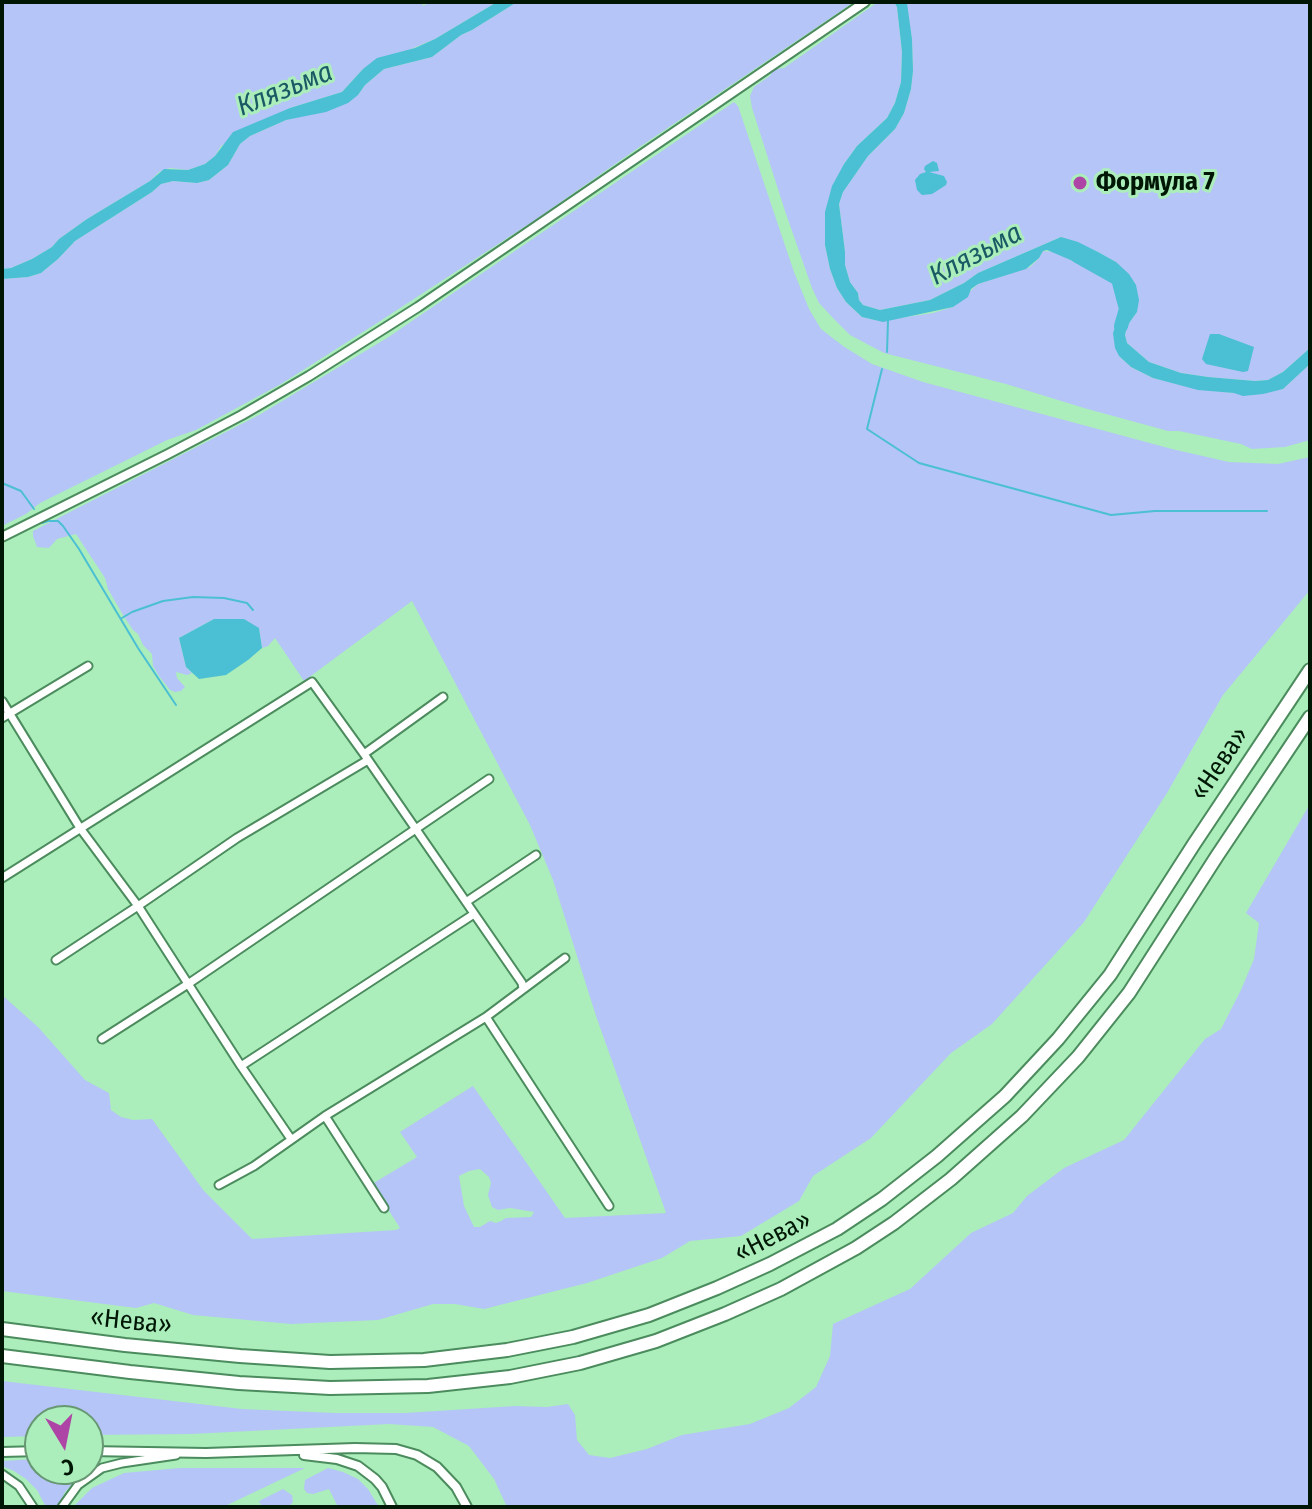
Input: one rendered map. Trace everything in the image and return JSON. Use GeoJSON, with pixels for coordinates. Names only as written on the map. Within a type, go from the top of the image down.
{"type":"FeatureCollection","features":[{"type":"Feature","properties":{"kind":"highway","name":"«Нева»"},"geometry":{"type":"LineString","coordinates":[[2,1329],[240,1356],[330,1362],[424,1360],[507,1350],[573,1337],[649,1315],[770,1264],[837,1229],[882,1199],[1005,1096],[1058,1039],[1110,975],[1310,670]]}},
{"type":"Feature","properties":{"kind":"highway","name":"«Нева»"},"geometry":{"type":"LineString","coordinates":[[2,1356],[239,1383],[330,1388],[428,1386],[510,1377],[580,1363],[656,1341],[781,1289],[869,1240],[951,1179],[1022,1116],[1078,1057],[1129,993],[1310,717]]}},
{"type":"Feature","properties":{"kind":"street"},"geometry":{"type":"LineString","coordinates":[[2,537],[205,435],[309,376],[418,307],[865,2]]}},
{"type":"Feature","properties":{"kind":"street"},"geometry":{"type":"LineString","coordinates":[[6,716],[88,666]]}},
{"type":"Feature","properties":{"kind":"street"},"geometry":{"type":"LineString","coordinates":[[2,878],[312,682],[522,983],[523,989]]}},
{"type":"Feature","properties":{"kind":"street"},"geometry":{"type":"LineString","coordinates":[[56,960],[237,838],[366,757],[443,697]]}},
{"type":"Feature","properties":{"kind":"street"},"geometry":{"type":"LineString","coordinates":[[2,701],[6,716],[80,828],[138,906],[291,1139]]}},
{"type":"Feature","properties":{"kind":"street"},"geometry":{"type":"LineString","coordinates":[[102,1039],[489,779]]}},
{"type":"Feature","properties":{"kind":"street"},"geometry":{"type":"LineString","coordinates":[[466,902],[536,855]]}},
{"type":"Feature","properties":{"kind":"street"},"geometry":{"type":"LineString","coordinates":[[241,1066],[474,914]]}},
{"type":"Feature","properties":{"kind":"street"},"geometry":{"type":"LineString","coordinates":[[219,1185],[254,1166],[325,1116],[486,1017],[565,958]]}},
{"type":"Feature","properties":{"kind":"street"},"geometry":{"type":"LineString","coordinates":[[486,1017],[609,1206]]}},
{"type":"Feature","properties":{"kind":"street"},"geometry":{"type":"LineString","coordinates":[[325,1116],[384,1208]]}},
{"type":"Feature","properties":{"kind":"street"},"geometry":{"type":"LineString","coordinates":[[104,1451],[206,1453],[369,1447],[407,1451],[426,1459],[448,1476],[467,1507]]}},
{"type":"Feature","properties":{"kind":"street"},"geometry":{"type":"LineString","coordinates":[[2,1452],[24,1451]]}},
{"type":"Feature","properties":{"kind":"street"},"geometry":{"type":"LineString","coordinates":[[263,1452],[323,1456],[358,1466],[375,1479],[392,1507]]}},
{"type":"Feature","properties":{"kind":"street"},"geometry":{"type":"LineString","coordinates":[[62,1507],[78,1485],[102,1468],[132,1461],[206,1453]]}},
{"type":"Feature","properties":{"kind":"street"},"geometry":{"type":"LineString","coordinates":[[2,1474],[19,1486],[33,1507]]}},
{"type":"Feature","properties":{"kind":"shaded area"},"geometry":{"type":"Polygon","coordinates":[[[2,2],[422,2],[423,6],[430,2],[497,2],[435,39],[363,69],[342,92],[274,116],[221,146],[205,164],[188,170],[170,168],[159,172],[150,181],[87,219],[52,247],[32,259],[2,269],[2,2]]]}},
{"type":"Feature","properties":{"kind":"shaded area"},"geometry":{"type":"Polygon","coordinates":[[[497,2],[517,2],[461,35],[432,57],[384,69],[348,103],[326,112],[286,120],[250,136],[240,144],[228,165],[209,180],[161,184],[75,241],[41,273],[2,279],[2,269],[32,259],[52,247],[87,219],[150,181],[164,169],[188,170],[205,164],[233,132],[290,108],[342,92],[377,58],[435,39],[497,2]]]}},
{"type":"Feature","properties":{"kind":"shaded area"},"geometry":{"type":"Polygon","coordinates":[[[517,2],[854,2],[535,220],[281,384],[196,430],[167,440],[40,503],[2,526],[2,279],[41,273],[75,241],[161,184],[209,180],[228,165],[240,144],[250,136],[358,95],[384,69],[432,57],[461,35],[517,2]]]}},
{"type":"Feature","properties":{"kind":"shaded area"},"geometry":{"type":"Polygon","coordinates":[[[878,2],[894,2],[897,7],[902,52],[901,82],[887,118],[857,146],[844,164],[825,245],[837,288],[846,302],[862,317],[880,321],[933,313],[953,307],[978,284],[1030,267],[1043,251],[1055,252],[1080,264],[1099,267],[1113,277],[1126,301],[1117,321],[1119,356],[1131,367],[1153,378],[1198,389],[1234,393],[1283,389],[1310,364],[1310,440],[1285,447],[1252,449],[1241,444],[1168,431],[1006,384],[884,353],[850,335],[833,318],[819,303],[812,288],[750,96],[754,87],[776,69],[784,68],[878,2]]]}},
{"type":"Feature","properties":{"kind":"shaded area"},"geometry":{"type":"Polygon","coordinates":[[[894,2],[907,3],[912,39],[911,89],[904,113],[895,129],[868,156],[843,192],[839,204],[845,265],[850,282],[863,305],[880,310],[930,300],[978,273],[1061,237],[1098,252],[1129,274],[1136,285],[1139,300],[1137,312],[1125,335],[1127,343],[1149,362],[1181,373],[1255,381],[1268,380],[1283,372],[1310,348],[1310,364],[1283,389],[1243,396],[1198,390],[1153,378],[1131,367],[1115,348],[1113,333],[1126,301],[1113,277],[1099,267],[1080,264],[1047,250],[1026,269],[978,284],[971,289],[968,297],[953,307],[883,322],[862,317],[846,302],[830,269],[825,245],[825,212],[832,186],[844,164],[857,146],[887,118],[895,103],[901,82],[902,52],[894,2]]]}},
{"type":"Feature","properties":{"kind":"shaded area","name":"Формула 7"},"geometry":{"type":"Polygon","coordinates":[[[906,2],[1310,2],[1310,348],[1283,372],[1268,380],[1181,373],[1149,362],[1127,343],[1127,326],[1137,312],[1116,262],[1061,237],[978,273],[930,300],[880,310],[863,305],[850,282],[845,265],[839,204],[843,192],[868,156],[895,129],[904,113],[913,71],[906,2]]]}},
{"type":"Feature","properties":{"kind":"shaded area"},"geometry":{"type":"Polygon","coordinates":[[[734,102],[738,106],[794,272],[821,329],[872,364],[923,382],[1172,449],[1229,462],[1278,464],[1310,457],[1310,590],[1223,695],[1167,793],[1084,922],[992,1024],[951,1053],[871,1138],[813,1176],[799,1201],[741,1236],[690,1241],[662,1258],[587,1283],[484,1309],[433,1304],[378,1320],[291,1324],[193,1315],[154,1303],[136,1308],[2,1291],[2,995],[38,1027],[85,1080],[109,1093],[111,1110],[133,1120],[152,1119],[204,1191],[252,1239],[400,1228],[372,1184],[417,1157],[400,1132],[473,1086],[565,1218],[666,1213],[596,1016],[553,880],[530,825],[412,601],[304,681],[275,638],[262,648],[259,628],[214,619],[179,638],[186,667],[192,673],[176,672],[185,687],[175,692],[159,676],[153,666],[152,654],[123,615],[105,578],[76,534],[57,539],[49,548],[37,547],[33,536],[33,531],[259,415],[387,338],[734,102]],[[480,1169],[459,1176],[464,1206],[474,1227],[506,1218],[531,1217],[534,1212],[492,1207],[488,1195],[489,1177],[480,1169]]]}},
{"type":"Feature","properties":{"kind":"shaded area"},"geometry":{"type":"Polygon","coordinates":[[[933,161],[937,163],[939,171],[929,172],[944,176],[947,182],[932,194],[922,195],[917,190],[915,180],[926,172],[925,166],[933,161]]]}},
{"type":"Feature","properties":{"kind":"shaded area"},"geometry":{"type":"Polygon","coordinates":[[[1210,334],[1219,334],[1254,347],[1248,371],[1206,364],[1202,359],[1210,334]]]}},
{"type":"Feature","properties":{"kind":"shaded area"},"geometry":{"type":"Polygon","coordinates":[[[214,619],[244,619],[259,628],[262,648],[226,675],[199,679],[186,667],[179,638],[214,619]]]}},
{"type":"Feature","properties":{"kind":"shaded area"},"geometry":{"type":"Polygon","coordinates":[[[1310,804],[1310,1507],[507,1507],[494,1479],[469,1446],[433,1427],[389,1424],[191,1434],[104,1435],[104,1405],[24,1405],[24,1436],[2,1437],[2,1381],[242,1409],[335,1413],[405,1413],[568,1404],[575,1415],[577,1440],[589,1455],[610,1458],[647,1449],[682,1435],[750,1424],[789,1408],[816,1387],[830,1356],[833,1324],[910,1289],[971,1233],[1013,1213],[1027,1196],[1064,1168],[1124,1140],[1205,1039],[1221,1029],[1254,959],[1259,923],[1246,913],[1310,804]]]}},
{"type":"Feature","properties":{"kind":"shaded area"},"geometry":{"type":"Polygon","coordinates":[[[24,1460],[24,1478],[2,1466],[2,1461],[24,1460]]]}},
{"type":"Feature","properties":{"kind":"shaded area"},"geometry":{"type":"Polygon","coordinates":[[[180,1468],[305,1468],[223,1507],[73,1507],[92,1488],[124,1473],[180,1468]]]}},
{"type":"Feature","properties":{"kind":"shaded area"},"geometry":{"type":"Polygon","coordinates":[[[328,1468],[358,1479],[379,1507],[338,1507],[329,1489],[307,1493],[305,1480],[328,1468]]]}},
{"type":"Feature","properties":{"kind":"shaded area"},"geometry":{"type":"Polygon","coordinates":[[[32,1485],[71,1485],[58,1507],[46,1507],[32,1485]]]}},
{"type":"Feature","properties":{"kind":"shaded area"},"geometry":{"type":"Polygon","coordinates":[[[283,1489],[292,1495],[290,1505],[262,1507],[259,1501],[283,1489]]]}},
{"type":"Feature","properties":{"kind":"waterway","name":"Клязьма"},"geometry":{"type":"LineString","coordinates":[[1077,256],[1118,279],[1126,309],[1121,326]]}},
{"type":"Feature","properties":{"kind":"waterway"},"geometry":{"type":"LineString","coordinates":[[887,352],[888,321]]}},
{"type":"Feature","properties":{"kind":"waterway"},"geometry":{"type":"LineString","coordinates":[[882,369],[867,429],[919,463],[1111,515],[1155,511],[1267,511]]}},
{"type":"Feature","properties":{"kind":"waterway"},"geometry":{"type":"LineString","coordinates":[[2,483],[21,491],[34,509]]}},
{"type":"Feature","properties":{"kind":"waterway"},"geometry":{"type":"LineString","coordinates":[[42,523],[58,521],[63,526],[176,705]]}},
{"type":"Feature","properties":{"kind":"waterway"},"geometry":{"type":"LineString","coordinates":[[122,618],[163,601],[193,597],[224,598],[247,603],[253,610]]}},
{"type":"Feature","properties":{"kind":"place","name":"Формула 7"},"geometry":{"type":"Point","coordinates":[1080,183]}}]}
